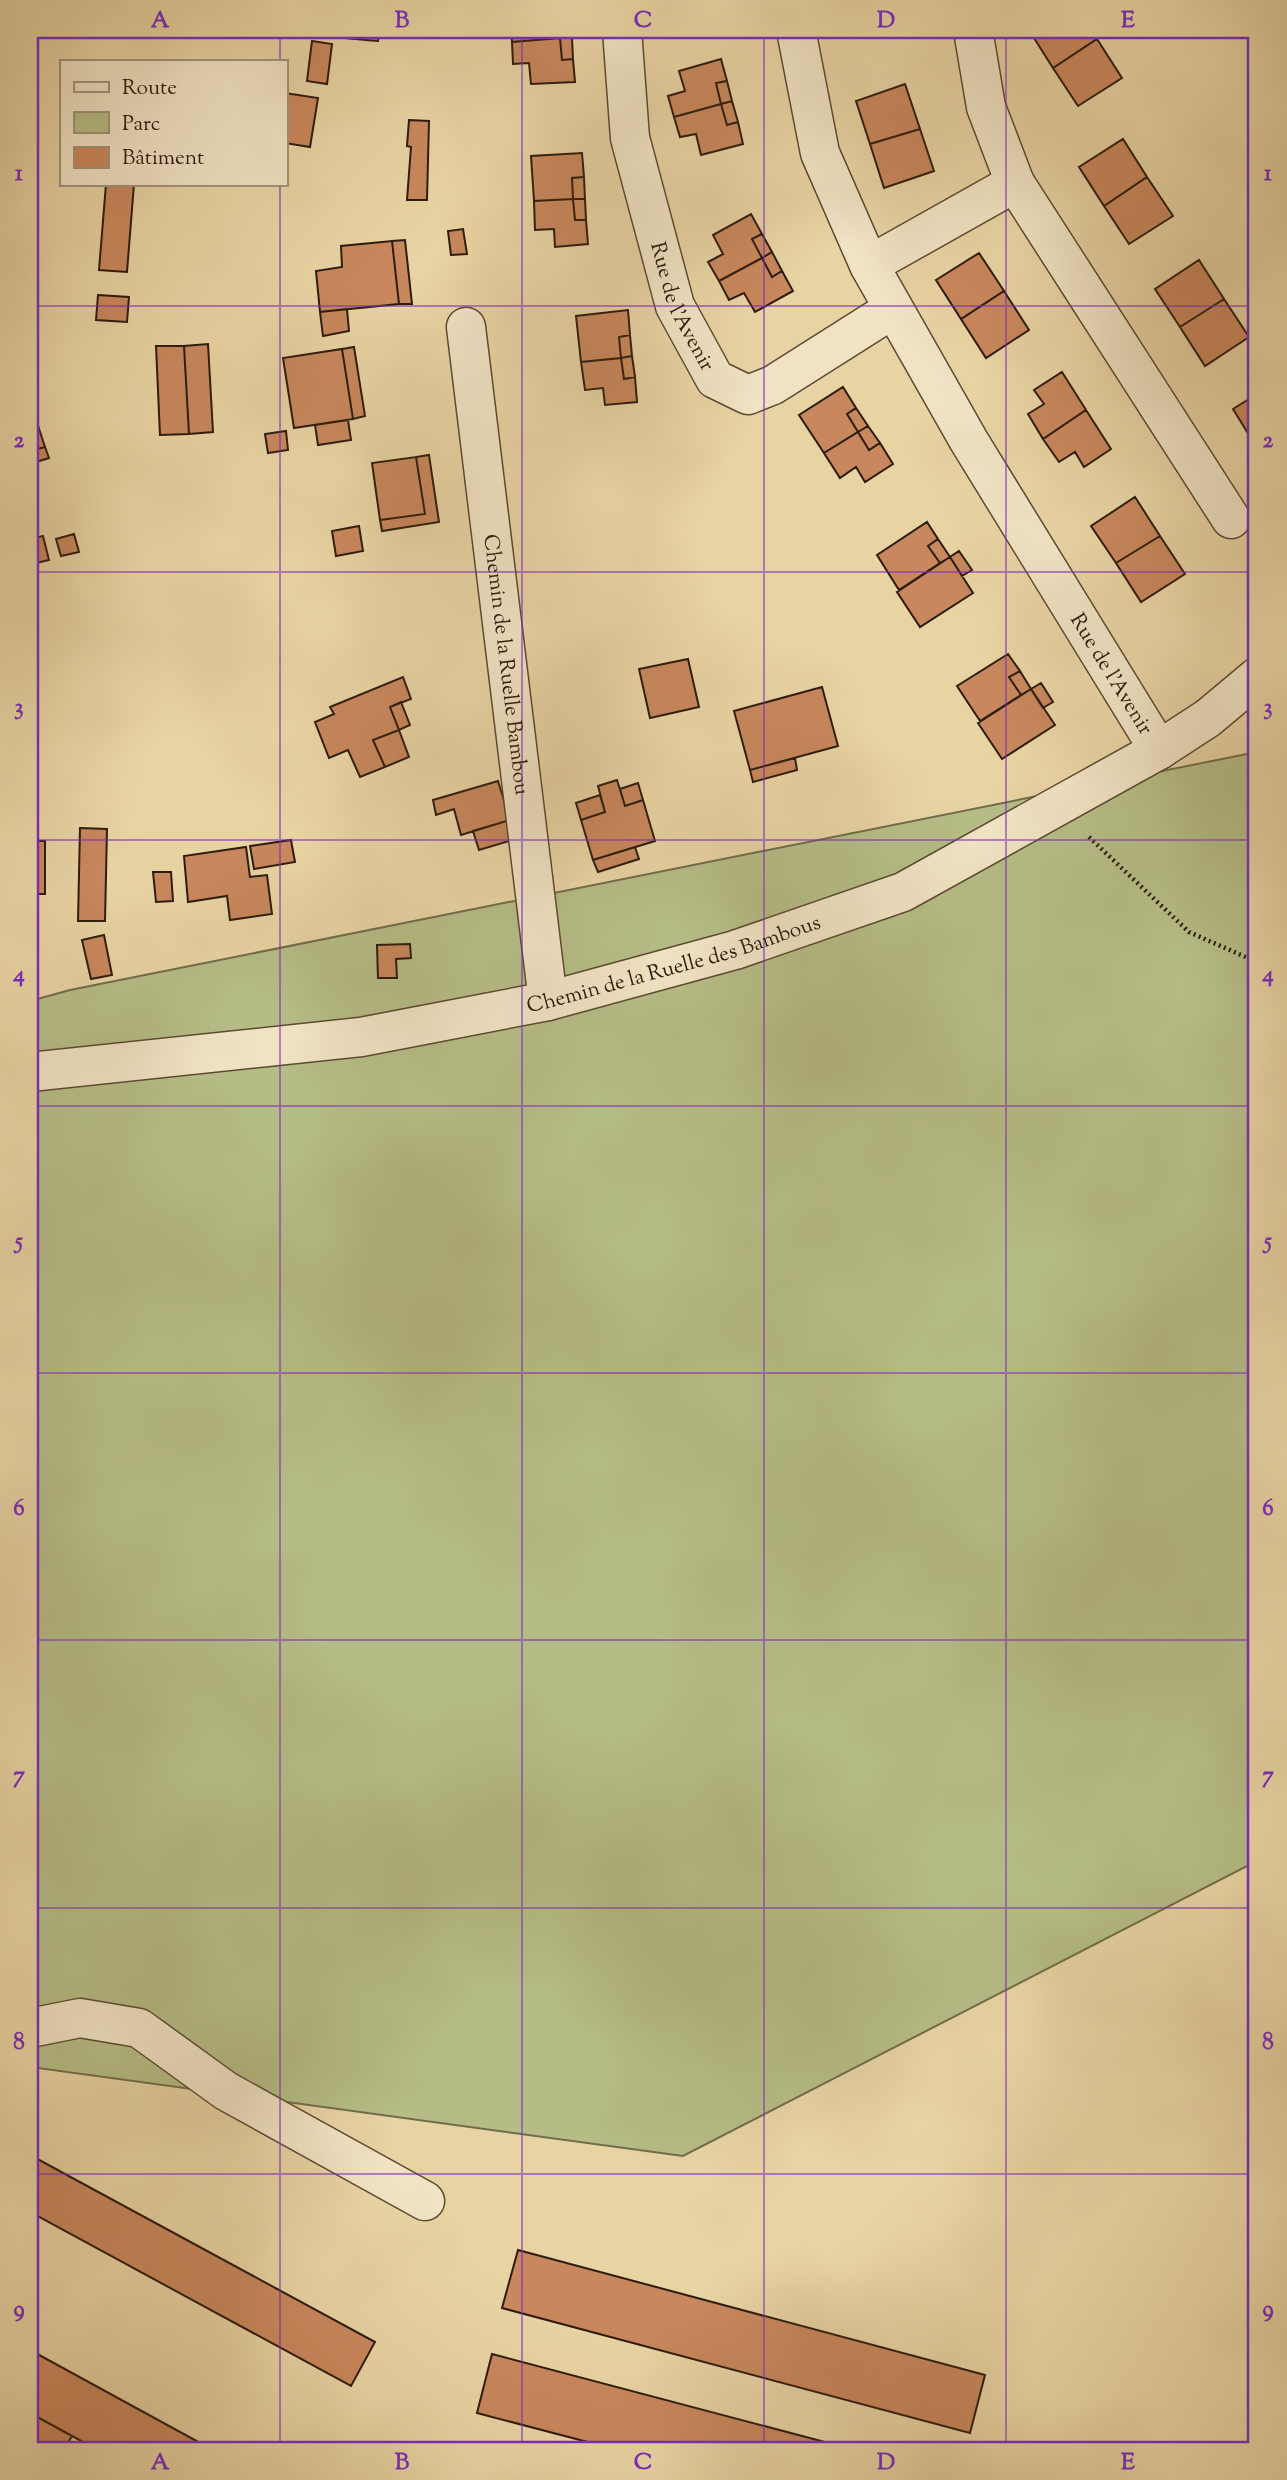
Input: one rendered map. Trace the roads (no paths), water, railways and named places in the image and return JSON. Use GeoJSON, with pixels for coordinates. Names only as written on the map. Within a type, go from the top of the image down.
{"type":"FeatureCollection","features":[{"type":"Feature","properties":{"kind":"street","name":"Rue de l'Avenir"},"geometry":{"type":"LineString","coordinates":[[622,30],[633,151],[675,306],[715,379],[748,395],[773,385],[893,309]]}},
{"type":"Feature","properties":{"kind":"street","name":"Rue de l'Avenir"},"geometry":{"type":"LineString","coordinates":[[796,30],[820,153],[869,265],[969,441],[1159,750]]}},
{"type":"Feature","properties":{"kind":"street"},"geometry":{"type":"LineString","coordinates":[[973,30],[986,107],[1015,183],[1231,519]]}},
{"type":"Feature","properties":{"kind":"street"},"geometry":{"type":"LineString","coordinates":[[869,265],[1015,183]]}},
{"type":"Feature","properties":{"kind":"street","name":"Chemin de la Ruelle Bambou"},"geometry":{"type":"LineString","coordinates":[[466,327],[548,1000]]}},
{"type":"Feature","properties":{"kind":"street","name":"Chemin de la Ruelle des Bambous"},"geometry":{"type":"LineString","coordinates":[[30,1072],[361,1037],[548,1000],[735,950],[903,892],[1159,750],[1208,718],[1257,677]]}},
{"type":"Feature","properties":{"kind":"street"},"geometry":{"type":"LineString","coordinates":[[30,2028],[80,2018],[139,2028],[226,2091],[425,2201]]}}]}
